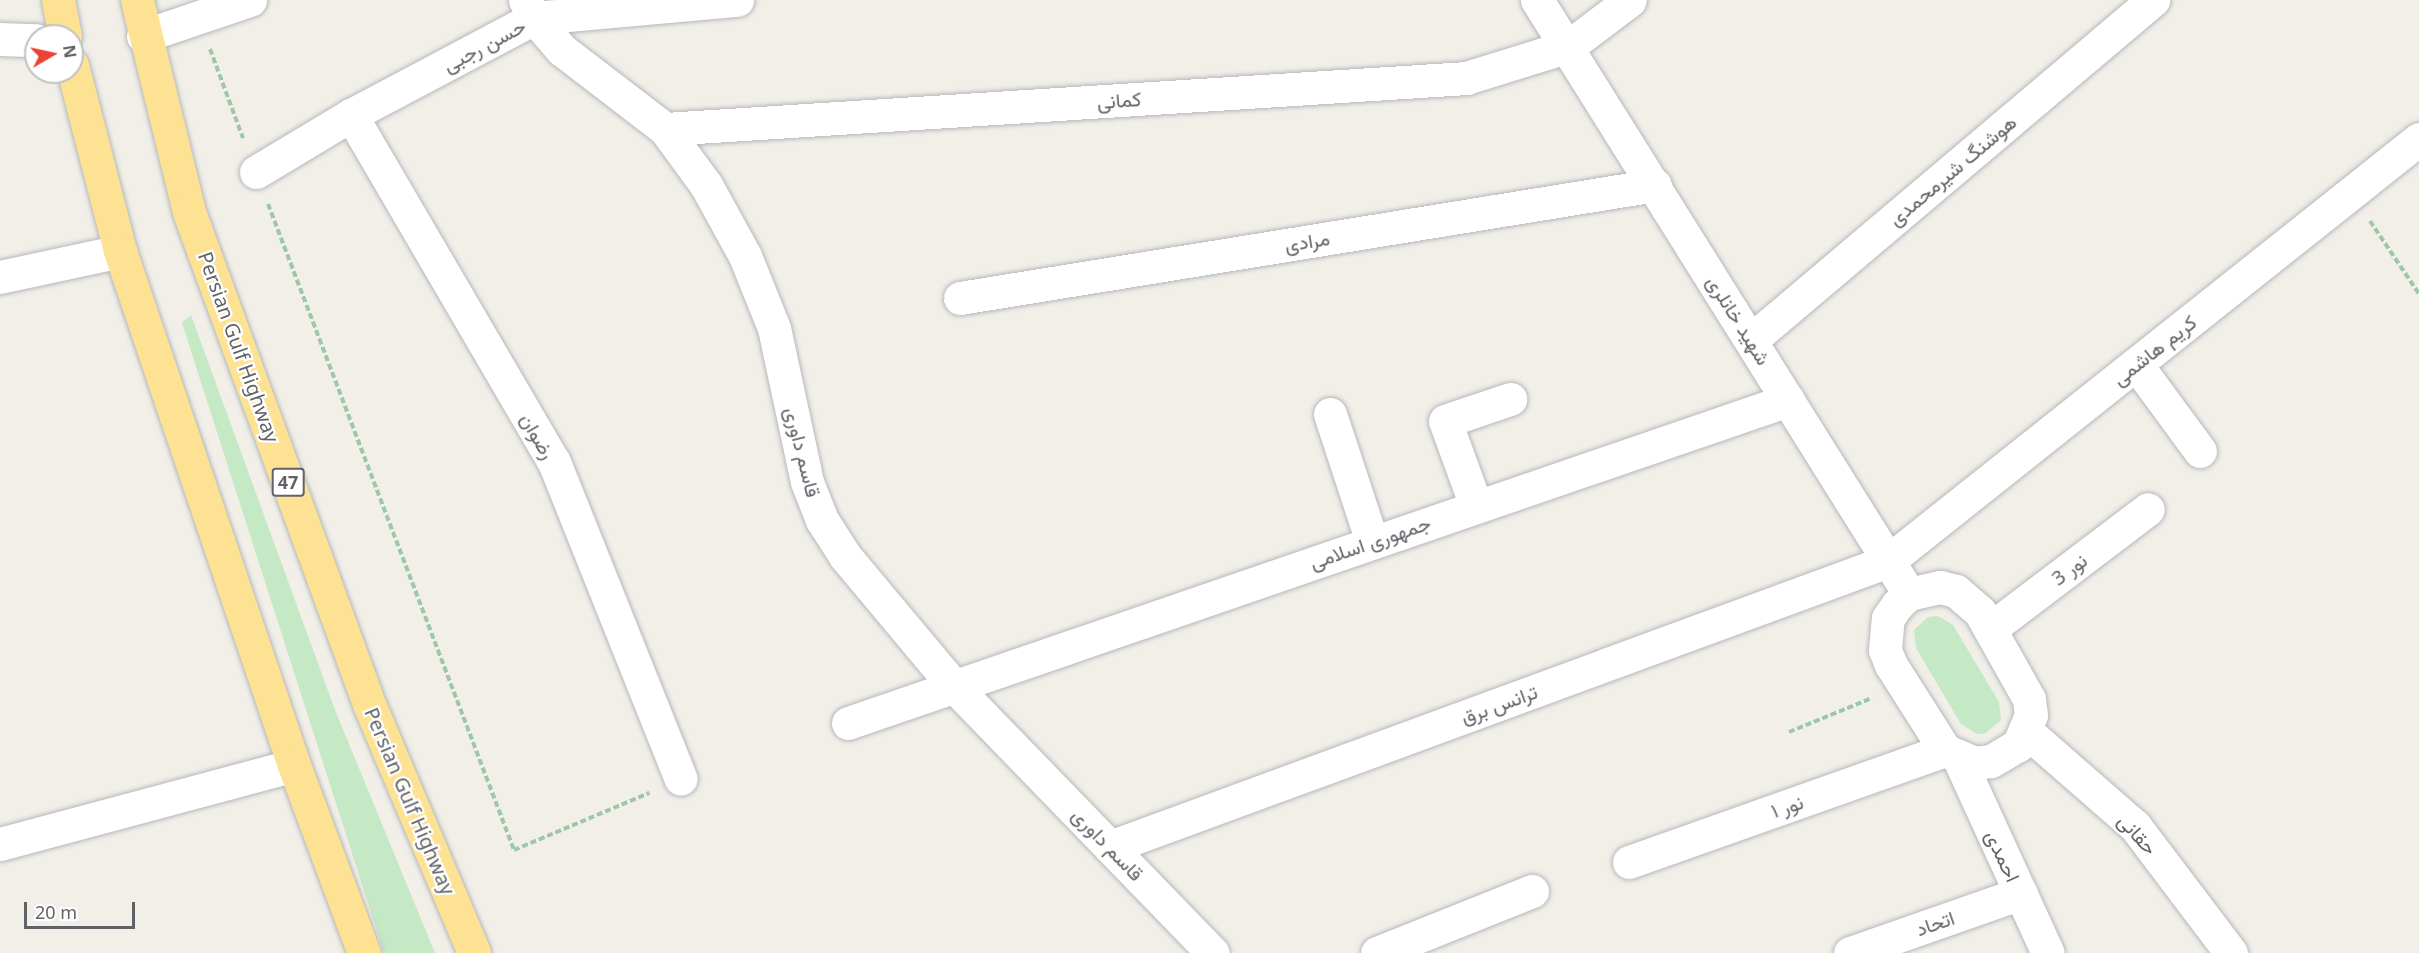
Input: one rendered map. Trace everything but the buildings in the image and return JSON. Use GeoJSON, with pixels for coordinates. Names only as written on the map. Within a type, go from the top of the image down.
{"type":"FeatureCollection","features":[{"type":"Feature","properties":{"kind":"highway"},"geometry":{"type":"LineString","coordinates":[[58,0],[63,24]]}},
{"type":"Feature","properties":{"kind":"highway","name":"Persian Gulf Highway"},"geometry":{"type":"LineString","coordinates":[[137,0],[143,36],[189,213],[369,704],[474,953]]}},
{"type":"Feature","properties":{"kind":"highway"},"geometry":{"type":"LineString","coordinates":[[77,84],[120,250],[294,765],[364,953]]}},
{"type":"Feature","properties":{"kind":"street"},"geometry":{"type":"LineString","coordinates":[[143,36],[250,0]]}},
{"type":"Feature","properties":{"kind":"street","name":"حسن رجبی"},"geometry":{"type":"LineString","coordinates":[[256,172],[530,9],[737,0]]}},
{"type":"Feature","properties":{"kind":"street"},"geometry":{"type":"LineString","coordinates":[[1537,0],[1569,46]]}},
{"type":"Feature","properties":{"kind":"street","name":"کمانی"},"geometry":{"type":"LineString","coordinates":[[665,129],[1466,78],[1569,46],[1630,0]]}},
{"type":"Feature","properties":{"kind":"street","name":"هوشنگ شیرمحمدی"},"geometry":{"type":"LineString","coordinates":[[1751,340],[2153,0]]}},
{"type":"Feature","properties":{"kind":"street","name":"قاسم داوری"},"geometry":{"type":"LineString","coordinates":[[530,9],[592,76],[665,129],[706,185],[745,256],[774,328],[807,482],[822,520],[845,556],[953,685],[1214,953]]}},
{"type":"Feature","properties":{"kind":"street"},"geometry":{"type":"LineString","coordinates":[[0,39],[24,40]]}},
{"type":"Feature","properties":{"kind":"street","name":"شهید خانلری"},"geometry":{"type":"LineString","coordinates":[[1569,46],[1909,594]]}},
{"type":"Feature","properties":{"kind":"street","name":"رضوان"},"geometry":{"type":"LineString","coordinates":[[351,115],[554,462],[681,779]]}},
{"type":"Feature","properties":{"kind":"street","name":"کریم هاشمی"},"geometry":{"type":"LineString","coordinates":[[1888,561],[2419,139]]}},
{"type":"Feature","properties":{"kind":"street","name":"مرادی"},"geometry":{"type":"LineString","coordinates":[[960,298],[1655,185]]}},
{"type":"Feature","properties":{"kind":"street"},"geometry":{"type":"LineString","coordinates":[[0,277],[120,250]]}},
{"type":"Feature","properties":{"kind":"street"},"geometry":{"type":"LineString","coordinates":[[2136,364],[2200,451]]}},
{"type":"Feature","properties":{"kind":"street"},"geometry":{"type":"LineString","coordinates":[[1476,506],[1445,421],[1510,399]]}},
{"type":"Feature","properties":{"kind":"street","name":"جمهوری اسلامی"},"geometry":{"type":"LineString","coordinates":[[848,723],[953,685],[1788,400]]}},
{"type":"Feature","properties":{"kind":"street"},"geometry":{"type":"LineString","coordinates":[[1330,414],[1372,542]]}},
{"type":"Feature","properties":{"kind":"street","name":"نور 3"},"geometry":{"type":"LineString","coordinates":[[1990,630],[2148,509]]}},
{"type":"Feature","properties":{"kind":"street","name":"ترانس برق"},"geometry":{"type":"LineString","coordinates":[[1110,847],[1888,561]]}},
{"type":"Feature","properties":{"kind":"street"},"geometry":{"type":"LineString","coordinates":[[1909,594],[1932,587],[1956,591],[1969,599],[1990,630],[2029,699],[2026,731],[2018,745],[1991,761],[1952,754]]}},
{"type":"Feature","properties":{"kind":"street","name":"احمدی"},"geometry":{"type":"LineString","coordinates":[[1909,594],[1888,618],[1886,650],[1891,665],[1952,754],[2048,953]]}},
{"type":"Feature","properties":{"kind":"street","name":"حقانی"},"geometry":{"type":"LineString","coordinates":[[2026,731],[2135,826],[2231,953]]}},
{"type":"Feature","properties":{"kind":"street","name":"نور ۱"},"geometry":{"type":"LineString","coordinates":[[1629,862],[1952,754]]}},
{"type":"Feature","properties":{"kind":"street"},"geometry":{"type":"LineString","coordinates":[[0,844],[294,765]]}},
{"type":"Feature","properties":{"kind":"street"},"geometry":{"type":"LineString","coordinates":[[1377,953],[1532,891]]}},
{"type":"Feature","properties":{"kind":"street","name":"اتحاد"},"geometry":{"type":"LineString","coordinates":[[1850,953],[2021,893]]}},
{"type":"Feature","properties":{"kind":"path"},"geometry":{"type":"LineString","coordinates":[[198,18],[514,850],[681,779]]}},
{"type":"Feature","properties":{"kind":"path"},"geometry":{"type":"LineString","coordinates":[[2352,193],[2419,294]]}},
{"type":"Feature","properties":{"kind":"path"},"geometry":{"type":"LineString","coordinates":[[1789,732],[1884,693]]}},
{"type":"Feature","properties":{"kind":"green space"},"geometry":{"type":"Polygon","coordinates":[[[191,315],[335,710],[435,953],[384,953],[182,323],[191,315]]]}},
{"type":"Feature","properties":{"kind":"green space"},"geometry":{"type":"Polygon","coordinates":[[[1938,616],[1953,625],[1999,702],[2001,720],[1986,733],[1977,734],[1961,724],[1916,648],[1914,630],[1928,617],[1938,616]]]}}]}
